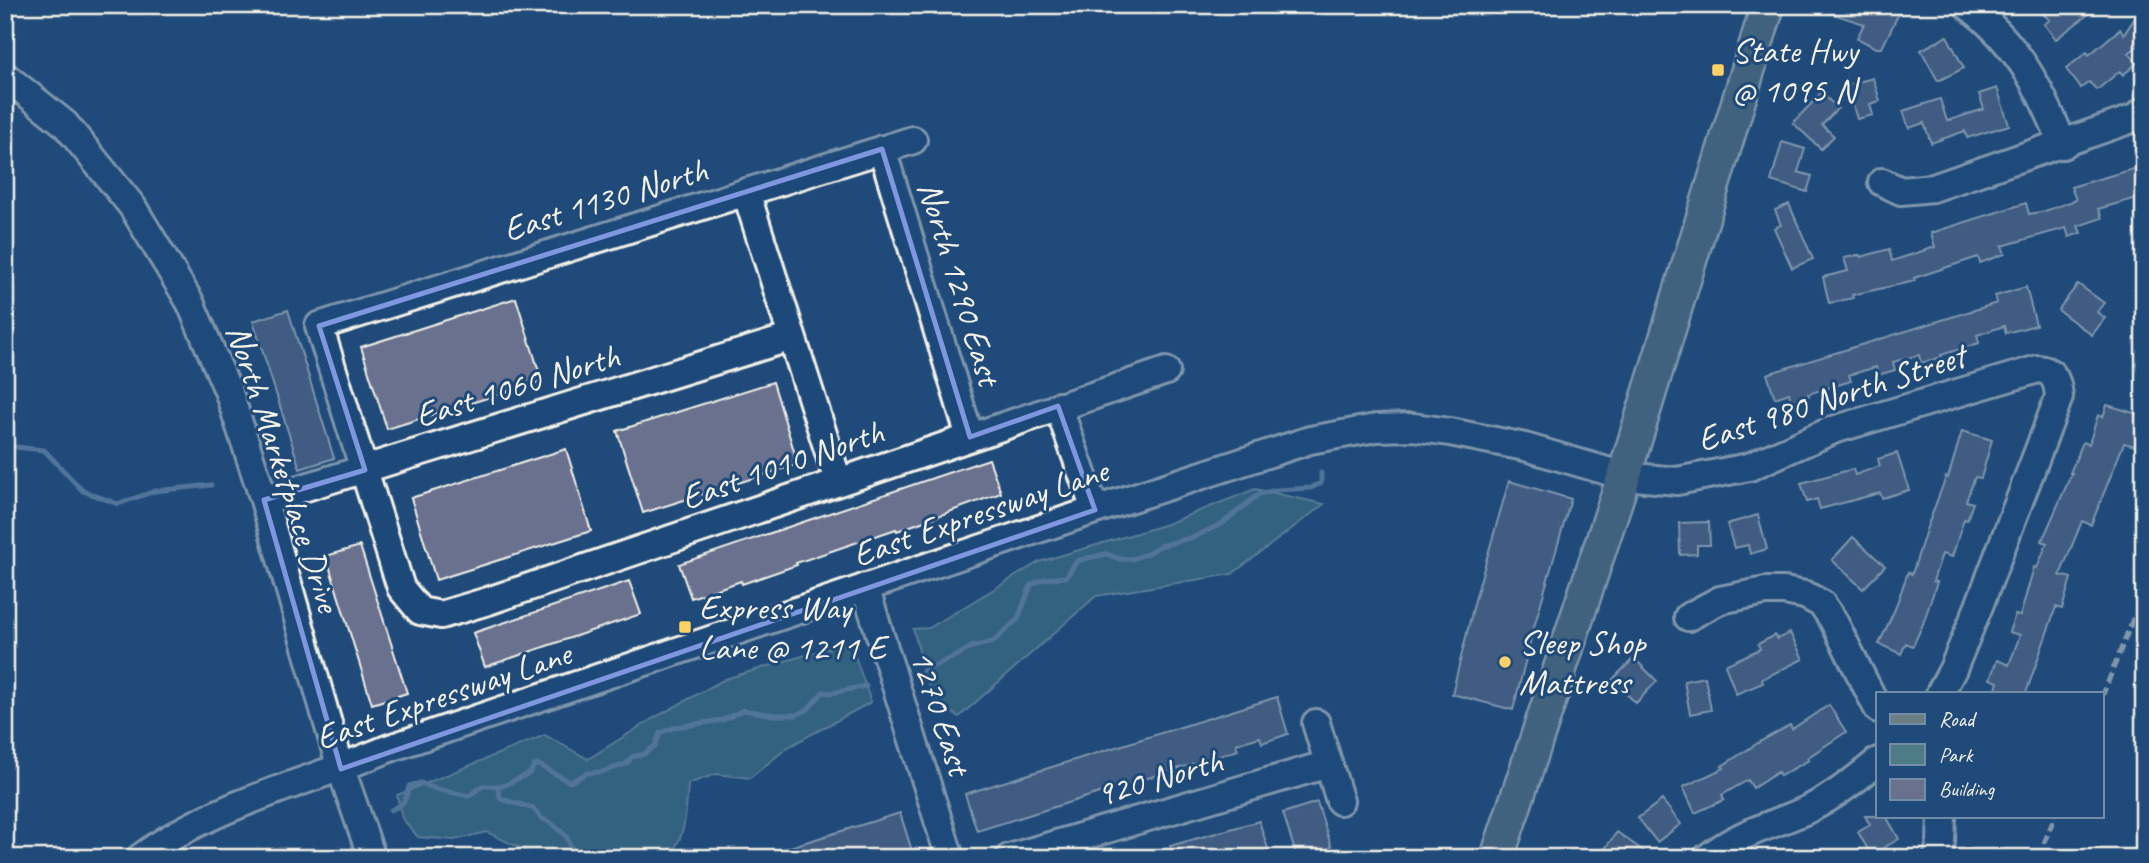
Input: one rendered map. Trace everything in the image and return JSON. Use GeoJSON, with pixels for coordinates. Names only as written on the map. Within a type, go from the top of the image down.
{"type":"FeatureCollection","features":[{"type":"Feature","properties":{"kind":"main road"},"geometry":{"type":"LineString","coordinates":[[1497,858],[1624,476],[1768,5]]}},
{"type":"Feature","properties":{"kind":"street"},"geometry":{"type":"LineString","coordinates":[[1967,5],[1989,22],[2021,60],[2046,102],[2063,145]]}},
{"type":"Feature","properties":{"kind":"street","name":"North Marketplace Drive"},"geometry":{"type":"LineString","coordinates":[[5,76],[65,124],[132,206],[190,302],[229,393],[264,500],[341,769],[372,858]]}},
{"type":"Feature","properties":{"kind":"street"},"geometry":{"type":"LineString","coordinates":[[1882,182],[1901,191],[1933,188],[2063,145],[2135,118],[2144,111]]}},
{"type":"Feature","properties":{"kind":"street","name":"East 1130 North"},"geometry":{"type":"LineString","coordinates":[[365,470],[319,326],[913,140]]}},
{"type":"Feature","properties":{"kind":"street","name":"North 1290 East"},"geometry":{"type":"LineString","coordinates":[[882,149],[970,437]]}},
{"type":"Feature","properties":{"kind":"street"},"geometry":{"type":"LineString","coordinates":[[746,192],[838,481]]}},
{"type":"Feature","properties":{"kind":"street","name":"East 1060 North"},"geometry":{"type":"LineString","coordinates":[[264,500],[792,337]]}},
{"type":"Feature","properties":{"kind":"street","name":"East 980 North Street"},"geometry":{"type":"LineString","coordinates":[[1624,476],[1677,481],[1749,467],[1833,430],[2038,369],[2047,370],[2059,386],[2059,397],[1953,669],[1941,692]]}},
{"type":"Feature","properties":{"kind":"street","name":"East 1010 North"},"geometry":{"type":"LineString","coordinates":[[365,470],[401,588],[420,611],[441,615],[1166,371]]}},
{"type":"Feature","properties":{"kind":"street"},"geometry":{"type":"LineString","coordinates":[[1058,407],[1095,510]]}},
{"type":"Feature","properties":{"kind":"street","name":"East Expressway Lane"},"geometry":{"type":"LineString","coordinates":[[140,858],[168,837],[217,814],[341,769],[387,749],[1310,440],[1376,428],[1413,427],[1525,447],[1624,476]]}},
{"type":"Feature","properties":{"kind":"street","name":"1270 East"},"geometry":{"type":"LineString","coordinates":[[865,587],[950,858]]}},
{"type":"Feature","properties":{"kind":"street"},"geometry":{"type":"LineString","coordinates":[[1688,617],[1720,600],[1766,591],[1805,595],[1822,604],[1833,620],[1876,705]]}},
{"type":"Feature","properties":{"kind":"street"},"geometry":{"type":"LineString","coordinates":[[1316,723],[1340,801]]}},
{"type":"Feature","properties":{"kind":"street"},"geometry":{"type":"LineString","coordinates":[[1707,858],[1751,830],[1833,796],[1876,763]]}},
{"type":"Feature","properties":{"kind":"street","name":"920 North"},"geometry":{"type":"LineString","coordinates":[[1009,858],[1328,764]]}},
{"type":"Feature","properties":{"kind":"street"},"geometry":{"type":"LineString","coordinates":[[1937,858],[1941,843],[1942,818]]}},
{"type":"Feature","properties":{"kind":"highlighted area"},"geometry":{"type":"Polygon","coordinates":[[[882,149],[970,437],[1058,406],[1095,510],[341,769],[264,500],[365,470],[319,326],[882,149]]]}},
{"type":"Feature","properties":{"kind":"green space"},"geometry":{"type":"Polygon","coordinates":[[[1255,489],[1324,504],[1232,574],[1096,596],[959,717],[933,701],[913,629],[929,628],[1039,562],[1164,525],[1255,489]]]}},
{"type":"Feature","properties":{"kind":"green space"},"geometry":{"type":"Polygon","coordinates":[[[850,642],[871,702],[788,747],[750,778],[716,774],[688,784],[686,814],[681,834],[678,843],[665,858],[541,858],[487,832],[454,840],[418,837],[402,818],[397,795],[545,735],[588,759],[652,719],[725,679],[850,642]]]}},
{"type":"Feature","properties":{"kind":"building"},"geometry":{"type":"Polygon","coordinates":[[[1815,5],[1889,5],[1900,11],[1882,48],[1876,48],[1857,38],[1864,24],[1815,8],[1815,5]]]}},
{"type":"Feature","properties":{"kind":"building"},"geometry":{"type":"Polygon","coordinates":[[[2032,5],[2085,5],[2090,13],[2056,39],[2044,24],[2050,20],[2032,5]]]}},
{"type":"Feature","properties":{"kind":"building"},"geometry":{"type":"Polygon","coordinates":[[[2144,5],[2144,41],[2129,53],[2137,63],[2123,75],[2120,71],[2097,90],[2089,82],[2081,88],[2066,69],[2087,52],[2089,55],[2120,29],[2124,34],[2144,5]]]}},
{"type":"Feature","properties":{"kind":"building"},"geometry":{"type":"Polygon","coordinates":[[[1947,36],[1964,68],[1938,81],[1921,50],[1947,36]]]}},
{"type":"Feature","properties":{"kind":"building"},"geometry":{"type":"Polygon","coordinates":[[[1873,78],[1880,101],[1870,104],[1873,115],[1857,119],[1847,85],[1873,78]]]}},
{"type":"Feature","properties":{"kind":"building"},"geometry":{"type":"Polygon","coordinates":[[[1997,88],[2009,125],[1967,138],[1965,131],[1931,143],[1924,123],[1909,128],[1903,111],[1940,99],[1947,121],[1984,109],[1979,94],[1997,88]]]}},
{"type":"Feature","properties":{"kind":"building"},"geometry":{"type":"Polygon","coordinates":[[[1821,93],[1838,108],[1822,125],[1834,136],[1821,149],[1793,123],[1821,93]]]}},
{"type":"Feature","properties":{"kind":"building"},"geometry":{"type":"Polygon","coordinates":[[[1782,142],[1805,149],[1798,172],[1812,176],[1807,192],[1771,181],[1782,142]]]}},
{"type":"Feature","properties":{"kind":"building"},"geometry":{"type":"Polygon","coordinates":[[[2137,168],[2144,196],[2098,209],[2102,218],[2078,226],[2081,233],[2069,237],[2066,228],[2002,246],[2005,254],[1980,263],[1978,257],[1914,278],[1915,281],[1829,303],[1823,277],[1848,271],[1844,258],[1861,257],[1889,249],[1892,261],[1935,247],[1931,233],[2026,203],[2029,214],[2045,211],[2076,200],[2071,187],[2137,168]]]}},
{"type":"Feature","properties":{"kind":"building"},"geometry":{"type":"Polygon","coordinates":[[[1789,204],[1813,259],[1792,268],[1774,228],[1781,225],[1775,210],[1789,204]]]}},
{"type":"Feature","properties":{"kind":"building"},"geometry":{"type":"Polygon","coordinates":[[[2078,284],[2104,303],[2097,312],[2105,318],[2092,335],[2058,310],[2078,284]]]}},
{"type":"Feature","properties":{"kind":"building"},"geometry":{"type":"Polygon","coordinates":[[[2026,287],[2036,325],[2006,333],[2004,326],[1977,335],[1979,343],[1941,355],[1942,357],[1921,363],[1919,355],[1893,362],[1895,370],[1878,375],[1876,367],[1849,375],[1851,381],[1791,402],[1789,393],[1775,398],[1767,374],[1997,303],[1995,296],[2026,287]]]}},
{"type":"Feature","properties":{"kind":"building"},"geometry":{"type":"Polygon","coordinates":[[[516,298],[542,381],[387,429],[361,347],[516,298]]]}},
{"type":"Feature","properties":{"kind":"building"},"geometry":{"type":"Polygon","coordinates":[[[288,310],[334,458],[300,469],[253,321],[288,310]]]}},
{"type":"Feature","properties":{"kind":"building"},"geometry":{"type":"Polygon","coordinates":[[[773,382],[798,464],[643,513],[617,431],[773,382]]]}},
{"type":"Feature","properties":{"kind":"building"},"geometry":{"type":"Polygon","coordinates":[[[2107,405],[2144,416],[2135,446],[2124,443],[2091,525],[2082,521],[2060,575],[2071,578],[2062,609],[2056,607],[2026,692],[1996,689],[1998,682],[1990,679],[1997,660],[2009,665],[2020,635],[2009,632],[2015,615],[2020,616],[2034,567],[2037,568],[2047,543],[2042,541],[2083,442],[2089,444],[2098,415],[2103,417],[2107,405]]]}},
{"type":"Feature","properties":{"kind":"building"},"geometry":{"type":"Polygon","coordinates":[[[1962,431],[1992,440],[1981,478],[1975,477],[1966,501],[1973,503],[1967,520],[1964,519],[1952,557],[1942,554],[1933,581],[1937,582],[1923,624],[1913,646],[1906,643],[1901,654],[1879,644],[1908,572],[1912,574],[1926,530],[1946,477],[1948,478],[1962,431]]]}},
{"type":"Feature","properties":{"kind":"building"},"geometry":{"type":"Polygon","coordinates":[[[566,449],[591,531],[436,580],[411,498],[566,449]]]}},
{"type":"Feature","properties":{"kind":"building"},"geometry":{"type":"Polygon","coordinates":[[[1897,453],[1909,490],[1882,498],[1880,493],[1820,509],[1817,499],[1807,502],[1801,483],[1853,469],[1855,475],[1880,466],[1878,459],[1897,453]]]}},
{"type":"Feature","properties":{"kind":"building"},"geometry":{"type":"Polygon","coordinates":[[[989,459],[1001,493],[742,584],[741,581],[691,598],[679,564],[989,459]]]}},
{"type":"Feature","properties":{"kind":"building"},"geometry":{"type":"Polygon","coordinates":[[[1509,481],[1571,499],[1513,710],[1452,694],[1476,596],[1509,481]]]}},
{"type":"Feature","properties":{"kind":"building"},"geometry":{"type":"Polygon","coordinates":[[[1758,515],[1767,549],[1750,554],[1748,545],[1734,548],[1727,524],[1758,515]]]}},
{"type":"Feature","properties":{"kind":"building"},"geometry":{"type":"Polygon","coordinates":[[[1709,522],[1710,545],[1697,545],[1697,554],[1680,555],[1679,523],[1709,522]]]}},
{"type":"Feature","properties":{"kind":"building"},"geometry":{"type":"Polygon","coordinates":[[[1853,537],[1885,566],[1863,589],[1832,560],[1853,537]]]}},
{"type":"Feature","properties":{"kind":"building"},"geometry":{"type":"Polygon","coordinates":[[[360,546],[407,693],[372,704],[326,556],[360,546]]]}},
{"type":"Feature","properties":{"kind":"building"},"geometry":{"type":"Polygon","coordinates":[[[629,581],[641,614],[485,667],[473,633],[629,581]]]}},
{"type":"Feature","properties":{"kind":"building"},"geometry":{"type":"Polygon","coordinates":[[[1790,633],[1803,659],[1762,679],[1763,683],[1736,694],[1725,665],[1760,649],[1758,644],[1775,635],[1777,639],[1790,633]]]}},
{"type":"Feature","properties":{"kind":"building"},"geometry":{"type":"Polygon","coordinates":[[[1634,658],[1657,681],[1636,703],[1612,680],[1634,658]]]}},
{"type":"Feature","properties":{"kind":"building"},"geometry":{"type":"Polygon","coordinates":[[[1705,677],[1711,710],[1690,714],[1684,681],[1705,677]]]}},
{"type":"Feature","properties":{"kind":"building"},"geometry":{"type":"Polygon","coordinates":[[[1277,697],[1288,734],[1262,743],[1260,737],[1236,744],[1238,750],[977,831],[965,794],[1277,697]]]}},
{"type":"Feature","properties":{"kind":"building"},"geometry":{"type":"Polygon","coordinates":[[[1829,705],[1846,732],[1807,758],[1809,760],[1780,776],[1778,772],[1753,788],[1748,780],[1722,795],[1724,800],[1695,813],[1683,787],[1724,768],[1722,766],[1761,741],[1790,725],[1792,729],[1829,705]]]}},
{"type":"Feature","properties":{"kind":"building"},"geometry":{"type":"Polygon","coordinates":[[[1662,800],[1681,824],[1657,842],[1638,818],[1662,800]]]}},
{"type":"Feature","properties":{"kind":"building"},"geometry":{"type":"Polygon","coordinates":[[[1317,802],[1335,858],[1297,858],[1283,813],[1317,802]]]}},
{"type":"Feature","properties":{"kind":"building"},"geometry":{"type":"Polygon","coordinates":[[[900,813],[912,851],[892,858],[767,858],[767,854],[900,813]]]}},
{"type":"Feature","properties":{"kind":"building"},"geometry":{"type":"Polygon","coordinates":[[[1865,816],[1887,818],[1899,839],[1871,855],[1858,832],[1870,825],[1865,816]]]}},
{"type":"Feature","properties":{"kind":"building"},"geometry":{"type":"Polygon","coordinates":[[[1259,821],[1271,858],[1174,858],[1170,846],[1259,821]]]}},
{"type":"Feature","properties":{"kind":"building"},"geometry":{"type":"Polygon","coordinates":[[[1617,832],[1653,858],[1598,858],[1617,832]]]}},
{"type":"Feature","properties":{"kind":"waterway"},"geometry":{"type":"LineString","coordinates":[[5,446],[44,450],[83,491],[118,504],[155,491],[211,485]]}},
{"type":"Feature","properties":{"kind":"waterway"},"geometry":{"type":"LineString","coordinates":[[923,671],[971,647],[993,642],[1018,619],[1031,585],[1044,579],[1066,577],[1077,561],[1106,554],[1120,559],[1132,559],[1160,546],[1194,537],[1223,523],[1259,494],[1311,488],[1321,483],[1321,473]]}},
{"type":"Feature","properties":{"kind":"waterway"},"geometry":{"type":"LineString","coordinates":[[391,810],[404,801],[409,786],[421,783],[469,796],[482,786],[503,786],[530,773],[534,766],[539,765],[570,782],[587,773],[602,772],[626,764],[632,757],[644,754],[655,746],[660,733],[676,727],[723,720],[743,710],[796,715],[807,710],[823,692],[832,693],[866,686]]}},
{"type":"Feature","properties":{"kind":"waterway"},"geometry":{"type":"LineString","coordinates":[[497,787],[501,799],[533,808],[541,818],[566,836],[576,858]]}},
{"type":"Feature","properties":{"kind":"railway"},"geometry":{"type":"LineString","coordinates":[[2104,692],[2144,591]]}},
{"type":"Feature","properties":{"kind":"railway"},"geometry":{"type":"LineString","coordinates":[[2038,858],[2054,818]]}},
{"type":"Feature","properties":{"kind":"place","name":"State Hwy @ 1095 N"},"geometry":{"type":"Point","coordinates":[1718,70]}},
{"type":"Feature","properties":{"kind":"place","name":"Express Way Lane @ 1211 E"},"geometry":{"type":"Point","coordinates":[685,627]}},
{"type":"Feature","properties":{"kind":"place","name":"Sleep Shop Mattress"},"geometry":{"type":"Point","coordinates":[1505,662]}}]}
